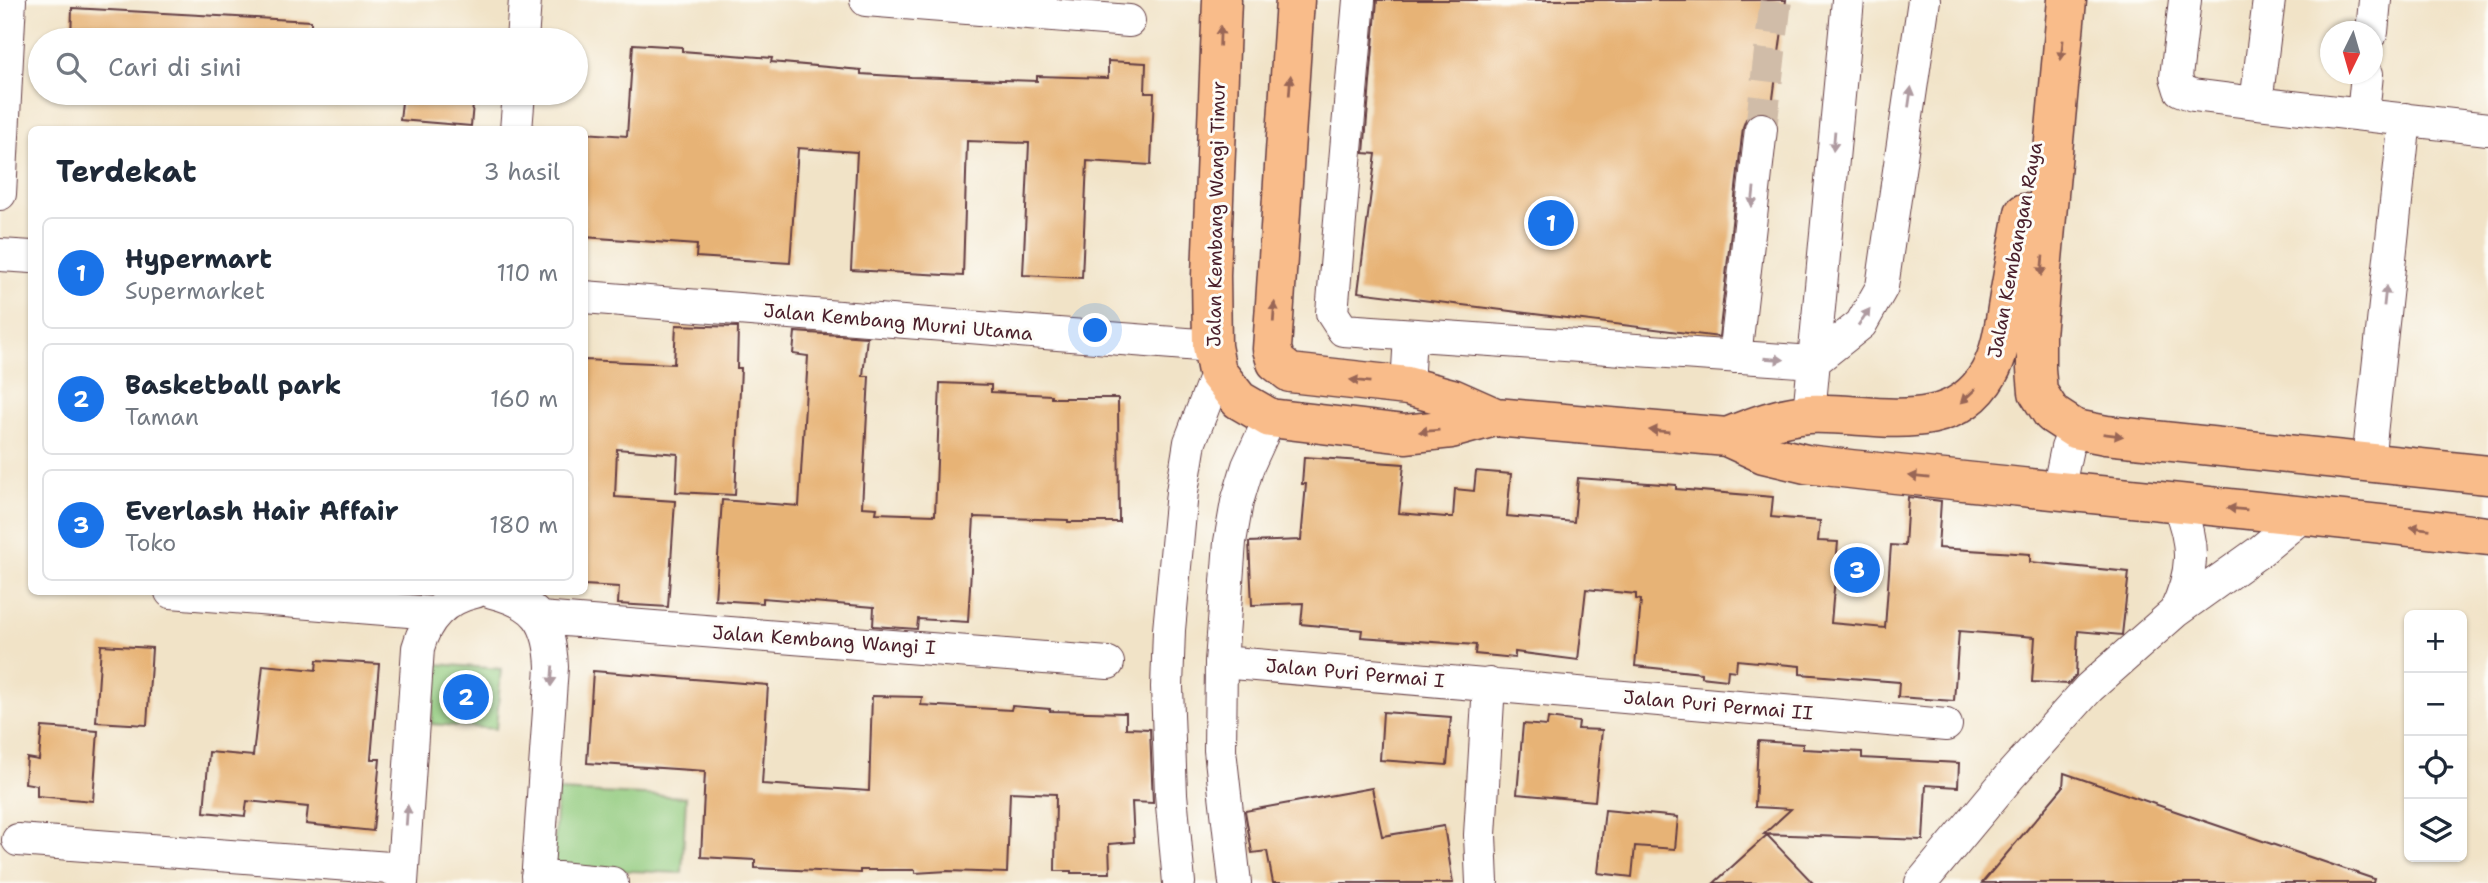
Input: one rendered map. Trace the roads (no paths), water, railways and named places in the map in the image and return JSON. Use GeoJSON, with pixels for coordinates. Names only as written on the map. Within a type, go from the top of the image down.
{"type":"FeatureCollection","features":[{"type":"Feature","properties":{"kind":"main road","name":"Jalan Kembang Wangi Timur"},"geometry":{"type":"LineString","coordinates":[[1215,359],[1211,275],[1222,0]]}},
{"type":"Feature","properties":{"kind":"main road","name":"Jalan Kembangan Raya"},"geometry":{"type":"LineString","coordinates":[[1295,0],[1272,349],[1276,362],[1290,373],[1407,386],[1452,398],[1496,417],[1727,437],[1764,454],[1806,464],[2178,504],[2305,514],[2488,536]]}},
{"type":"Feature","properties":{"kind":"main road"},"geometry":{"type":"LineString","coordinates":[[2067,0],[2036,335],[2038,392],[2052,414],[2075,429],[2106,435],[2370,444],[2488,475]]}},
{"type":"Feature","properties":{"kind":"main road","name":"Jalan Kembangan Raya"},"geometry":{"type":"LineString","coordinates":[[1727,437],[1770,420],[1809,414],[1886,419],[1940,414],[1966,401],[1989,374],[2002,333],[2038,136],[2056,101]]}},
{"type":"Feature","properties":{"kind":"main road","name":"Jalan Kembangan Raya"},"geometry":{"type":"LineString","coordinates":[[1215,359],[1239,400],[1270,418],[1405,434],[1451,429],[1496,417]]}},
{"type":"Feature","properties":{"kind":"street"},"geometry":{"type":"LineString","coordinates":[[0,194],[10,0]]}},
{"type":"Feature","properties":{"kind":"street"},"geometry":{"type":"LineString","coordinates":[[523,28],[525,0]]}},
{"type":"Feature","properties":{"kind":"street"},"geometry":{"type":"LineString","coordinates":[[866,0],[1129,21]]}},
{"type":"Feature","properties":{"kind":"street"},"geometry":{"type":"LineString","coordinates":[[1359,0],[1332,313],[1343,330],[1813,362],[1861,324],[1882,287],[1924,0]]}},
{"type":"Feature","properties":{"kind":"street"},"geometry":{"type":"LineString","coordinates":[[1809,414],[1848,0]]}},
{"type":"Feature","properties":{"kind":"street"},"geometry":{"type":"LineString","coordinates":[[2185,0],[2176,77],[2180,90],[2193,95],[2256,103],[2488,129]]}},
{"type":"Feature","properties":{"kind":"street"},"geometry":{"type":"LineString","coordinates":[[2256,103],[2269,0]]}},
{"type":"Feature","properties":{"kind":"street"},"geometry":{"type":"LineString","coordinates":[[2373,21],[2375,0]]}},
{"type":"Feature","properties":{"kind":"street"},"geometry":{"type":"LineString","coordinates":[[2363,115],[2366,84]]}},
{"type":"Feature","properties":{"kind":"street"},"geometry":{"type":"LineString","coordinates":[[516,126],[518,105]]}},
{"type":"Feature","properties":{"kind":"street"},"geometry":{"type":"LineString","coordinates":[[2370,444],[2405,120]]}},
{"type":"Feature","properties":{"kind":"street"},"geometry":{"type":"LineString","coordinates":[[1735,357],[1760,129]]}},
{"type":"Feature","properties":{"kind":"street"},"geometry":{"type":"LineString","coordinates":[[0,255],[28,257]]}},
{"type":"Feature","properties":{"kind":"street","name":"Jalan Kembang Murni Utama"},"geometry":{"type":"LineString","coordinates":[[588,297],[1215,359]]}},
{"type":"Feature","properties":{"kind":"street"},"geometry":{"type":"LineString","coordinates":[[1407,386],[1410,335]]}},
{"type":"Feature","properties":{"kind":"street","name":"Jalan Kembang Wangi Timur"},"geometry":{"type":"LineString","coordinates":[[1179,883],[1171,794],[1167,687],[1169,629],[1182,492],[1190,442],[1215,359]]}},
{"type":"Feature","properties":{"kind":"street"},"geometry":{"type":"LineString","coordinates":[[1235,883],[1220,750],[1221,662],[1230,542],[1237,502],[1248,466],[1270,418]]}},
{"type":"Feature","properties":{"kind":"street"},"geometry":{"type":"LineString","coordinates":[[2058,491],[2067,448],[2075,429]]}},
{"type":"Feature","properties":{"kind":"street"},"geometry":{"type":"LineString","coordinates":[[2175,612],[2185,592],[2191,547],[2187,525],[2178,504]]}},
{"type":"Feature","properties":{"kind":"street"},"geometry":{"type":"LineString","coordinates":[[1921,883],[2088,688],[2175,612],[2259,552],[2305,514]]}},
{"type":"Feature","properties":{"kind":"street"},"geometry":{"type":"LineString","coordinates":[[208,595],[433,613]]}},
{"type":"Feature","properties":{"kind":"street"},"geometry":{"type":"LineString","coordinates":[[18,840],[403,876],[418,649],[423,630],[433,613],[458,595]]}},
{"type":"Feature","properties":{"kind":"street"},"geometry":{"type":"LineString","coordinates":[[505,595],[518,598],[540,618],[551,641],[552,667],[537,880],[612,883]]}},
{"type":"Feature","properties":{"kind":"street","name":"Jalan Kembang Wangi I"},"geometry":{"type":"LineString","coordinates":[[540,618],[1108,663]]}},
{"type":"Feature","properties":{"kind":"street","name":"Jalan Puri Permai I"},"geometry":{"type":"LineString","coordinates":[[1221,662],[1489,684]]}},
{"type":"Feature","properties":{"kind":"street"},"geometry":{"type":"LineString","coordinates":[[1482,883],[1480,835],[1489,684]]}},
{"type":"Feature","properties":{"kind":"street","name":"Jalan Puri Permai II"},"geometry":{"type":"LineString","coordinates":[[1489,684],[1946,725]]}},
{"type":"Feature","properties":{"kind":"tunnel"},"geometry":{"type":"LineString","coordinates":[[1761,129],[1776,0]]}},
{"type":"Feature","properties":{"kind":"place","name":"Hypermart"},"geometry":{"type":"Point","coordinates":[1551,223]}},
{"type":"Feature","properties":{"kind":"place","name":"Everlash Hair Affair"},"geometry":{"type":"Point","coordinates":[1857,570]}},
{"type":"Feature","properties":{"kind":"place","name":"Basketball park"},"geometry":{"type":"Point","coordinates":[466,697]}}]}
